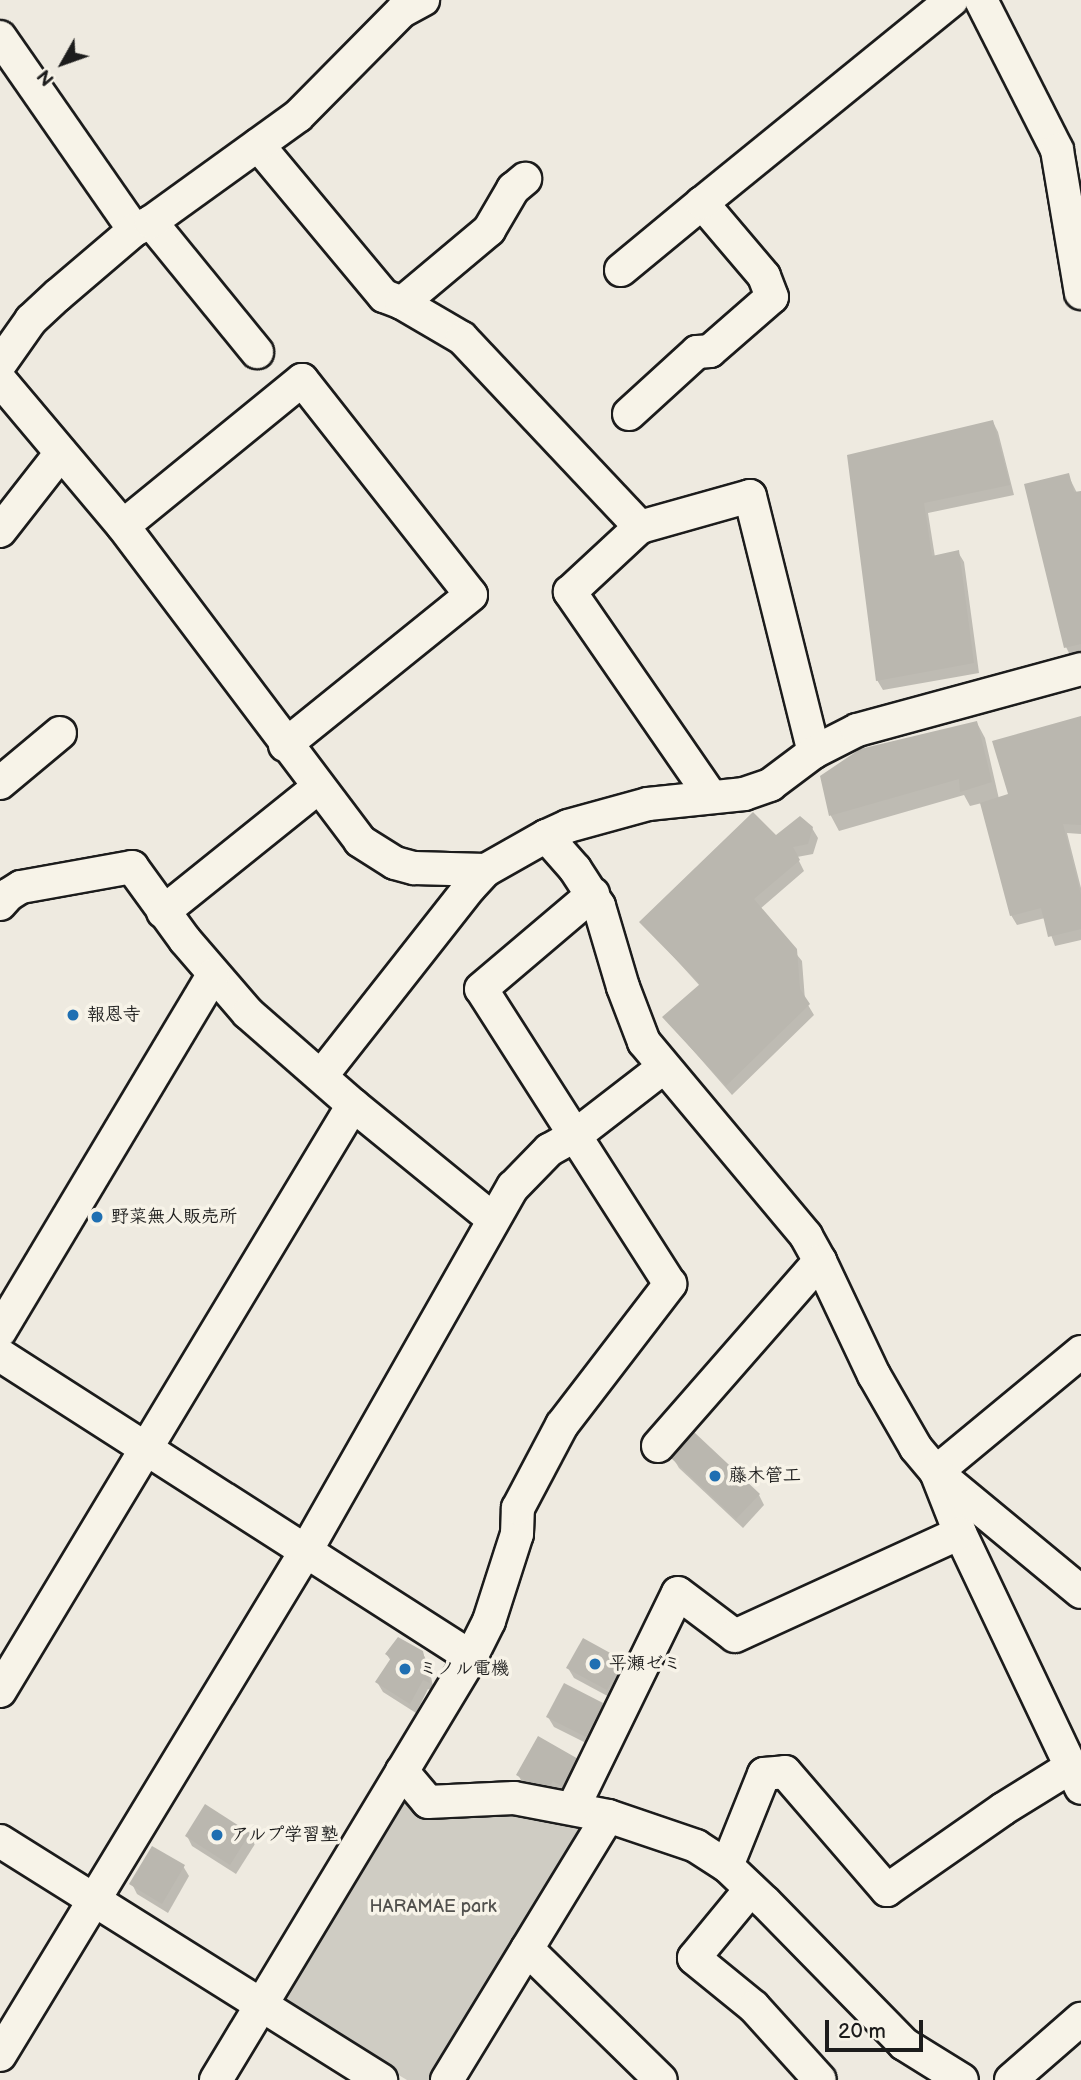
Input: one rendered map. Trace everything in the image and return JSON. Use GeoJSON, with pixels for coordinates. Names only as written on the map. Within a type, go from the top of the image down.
{"type":"FeatureCollection","features":[{"type":"Feature","properties":{"kind":"street"},"geometry":{"type":"LineString","coordinates":[[0,364],[31,320],[142,226],[298,116],[402,11],[423,0]]}},
{"type":"Feature","properties":{"kind":"street"},"geometry":{"type":"LineString","coordinates":[[621,270],[952,0]]}},
{"type":"Feature","properties":{"kind":"street"},"geometry":{"type":"LineString","coordinates":[[981,0],[1057,150],[1081,293]]}},
{"type":"Feature","properties":{"kind":"street"},"geometry":{"type":"LineString","coordinates":[[0,37],[142,226],[257,352]]}},
{"type":"Feature","properties":{"kind":"street"},"geometry":{"type":"LineString","coordinates":[[258,145],[383,296],[402,303],[462,338],[640,527]]}},
{"type":"Feature","properties":{"kind":"street"},"geometry":{"type":"LineString","coordinates":[[402,303],[489,230],[513,189],[525,179]]}},
{"type":"Feature","properties":{"kind":"street"},"geometry":{"type":"LineString","coordinates":[[629,414],[697,352],[710,351],[772,298],[764,276],[702,203]]}},
{"type":"Feature","properties":{"kind":"street"},"geometry":{"type":"LineString","coordinates":[[0,380],[122,526],[317,788],[360,841],[395,863],[437,870],[486,870]]}},
{"type":"Feature","properties":{"kind":"street"},"geometry":{"type":"LineString","coordinates":[[122,526],[302,380],[471,595],[285,745]]}},
{"type":"Feature","properties":{"kind":"street"},"geometry":{"type":"LineString","coordinates":[[0,531],[61,453]]}},
{"type":"Feature","properties":{"kind":"street"},"geometry":{"type":"LineString","coordinates":[[710,795],[570,592],[640,527],[750,496],[814,752]]}},
{"type":"Feature","properties":{"kind":"street"},"geometry":{"type":"LineString","coordinates":[[322,1074],[486,870],[546,836],[568,826],[648,804],[710,795],[744,794],[770,785],[814,752],[857,730],[1081,668]]}},
{"type":"Feature","properties":{"kind":"street"},"geometry":{"type":"LineString","coordinates":[[0,783],[60,733]]}},
{"type":"Feature","properties":{"kind":"street"},"geometry":{"type":"LineString","coordinates":[[163,912],[317,788]]}},
{"type":"Feature","properties":{"kind":"street"},"geometry":{"type":"LineString","coordinates":[[546,836],[593,894],[643,1042],[806,1236],[874,1375],[916,1448],[936,1472],[1081,1591]]}},
{"type":"Feature","properties":{"kind":"street"},"geometry":{"type":"LineString","coordinates":[[3,895],[38,883],[132,867],[151,889],[163,912],[213,975],[248,1013],[322,1074],[353,1105],[493,1219]]}},
{"type":"Feature","properties":{"kind":"street"},"geometry":{"type":"LineString","coordinates":[[216,2080],[471,1657],[489,1621],[517,1534],[518,1508],[562,1425],[670,1284],[481,989],[593,894]]}},
{"type":"Feature","properties":{"kind":"street"},"geometry":{"type":"LineString","coordinates":[[0,1331],[213,975]]}},
{"type":"Feature","properties":{"kind":"street"},"geometry":{"type":"LineString","coordinates":[[0,2055],[307,1549],[493,1219],[527,1170],[549,1150],[576,1135],[664,1067]]}},
{"type":"Feature","properties":{"kind":"street"},"geometry":{"type":"LineString","coordinates":[[0,1691],[353,1105]]}},
{"type":"Feature","properties":{"kind":"street"},"geometry":{"type":"LineString","coordinates":[[659,1446],[820,1261]]}},
{"type":"Feature","properties":{"kind":"street"},"geometry":{"type":"LineString","coordinates":[[936,1472],[1081,1352]]}},
{"type":"Feature","properties":{"kind":"street"},"geometry":{"type":"LineString","coordinates":[[0,1354],[471,1657]]}},
{"type":"Feature","properties":{"kind":"street"},"geometry":{"type":"LineString","coordinates":[[727,1866],[764,1774],[785,1772],[887,1890],[1003,1809],[1076,1777],[960,1533],[936,1472]]}},
{"type":"Feature","properties":{"kind":"street"},"geometry":{"type":"LineString","coordinates":[[572,1808],[678,1593],[735,1636],[960,1533]]}},
{"type":"Feature","properties":{"kind":"street"},"geometry":{"type":"LineString","coordinates":[[402,1771],[428,1802],[514,1798],[608,1816],[696,1846],[727,1866],[904,2044],[962,2080]]}},
{"type":"Feature","properties":{"kind":"street"},"geometry":{"type":"LineString","coordinates":[[447,2080],[608,1816]]}},
{"type":"Feature","properties":{"kind":"street"},"geometry":{"type":"LineString","coordinates":[[0,1841],[381,2080]]}},
{"type":"Feature","properties":{"kind":"street"},"geometry":{"type":"LineString","coordinates":[[750,1890],[694,1958],[754,2007],[820,2080]]}},
{"type":"Feature","properties":{"kind":"street"},"geometry":{"type":"LineString","coordinates":[[527,1949],[661,2080]]}},
{"type":"Feature","properties":{"kind":"street"},"geometry":{"type":"LineString","coordinates":[[1011,2080],[1081,2019]]}},
{"type":"Feature","properties":{"kind":"green space","name":"HARAMAE park"},"geometry":{"type":"Polygon","coordinates":[[[400,1784],[585,1822],[434,2080],[407,2080],[279,2004],[400,1784]]]}},
{"type":"Feature","properties":{"kind":"building"},"geometry":{"type":"Polygon","coordinates":[[[993,420],[1010,485],[924,503],[932,556],[959,550],[974,663],[876,681],[847,455],[993,420]]]}},
{"type":"Feature","properties":{"kind":"building"},"geometry":{"type":"Polygon","coordinates":[[[1069,473],[1074,492],[1081,491],[1081,644],[1064,648],[1024,484],[1069,473]]]}},
{"type":"Feature","properties":{"kind":"building"},"geometry":{"type":"Polygon","coordinates":[[[1081,716],[1081,825],[1063,824],[1081,895],[1081,929],[1048,937],[1041,908],[1010,916],[980,803],[1008,794],[992,741],[1081,716]]]}},
{"type":"Feature","properties":{"kind":"building"},"geometry":{"type":"Polygon","coordinates":[[[977,721],[992,782],[960,792],[959,779],[829,816],[820,776],[860,749],[977,721]]]}},
{"type":"Feature","properties":{"kind":"building"},"geometry":{"type":"Polygon","coordinates":[[[753,812],[776,835],[800,816],[813,827],[808,844],[793,847],[800,860],[754,899],[797,949],[800,989],[810,1004],[726,1086],[662,1017],[700,984],[639,922],[753,812]]]}},
{"type":"Feature","properties":{"kind":"building","name":"藤木管工"},"geometry":{"type":"Polygon","coordinates":[[[694,1432],[760,1494],[736,1519],[671,1458],[694,1432]]]}},
{"type":"Feature","properties":{"kind":"building","name":"ミノル電機"},"geometry":{"type":"Polygon","coordinates":[[[398,1637],[423,1651],[430,1683],[423,1680],[410,1704],[375,1682],[391,1658],[385,1654],[398,1637]]]}},
{"type":"Feature","properties":{"kind":"building","name":"平瀬ゼミ"},"geometry":{"type":"Polygon","coordinates":[[[583,1638],[623,1660],[607,1690],[566,1668],[583,1638]]]}},
{"type":"Feature","properties":{"kind":"building"},"geometry":{"type":"Polygon","coordinates":[[[564,1683],[603,1703],[586,1737],[546,1717],[564,1683]]]}},
{"type":"Feature","properties":{"kind":"building"},"geometry":{"type":"Polygon","coordinates":[[[538,1736],[580,1760],[564,1788],[553,1781],[546,1792],[516,1775],[538,1736]]]}},
{"type":"Feature","properties":{"kind":"building","name":"アルプ学習塾"},"geometry":{"type":"Polygon","coordinates":[[[205,1804],[250,1833],[230,1865],[185,1836],[205,1804]]]}},
{"type":"Feature","properties":{"kind":"building"},"geometry":{"type":"Polygon","coordinates":[[[152,1846],[185,1865],[162,1904],[129,1884],[152,1846]]]}},
{"type":"Feature","properties":{"kind":"place","name":"報恩寺"},"geometry":{"type":"Point","coordinates":[73,1015]}},
{"type":"Feature","properties":{"kind":"place","name":"野菜無人販売所"},"geometry":{"type":"Point","coordinates":[97,1217]}},
{"type":"Feature","properties":{"kind":"place","name":"藤木管工"},"geometry":{"type":"Point","coordinates":[715,1476]}},
{"type":"Feature","properties":{"kind":"place","name":"平瀬ゼミ"},"geometry":{"type":"Point","coordinates":[595,1664]}},
{"type":"Feature","properties":{"kind":"place","name":"ミノル電機"},"geometry":{"type":"Point","coordinates":[405,1669]}},
{"type":"Feature","properties":{"kind":"place","name":"アルプ学習塾"},"geometry":{"type":"Point","coordinates":[217,1835]}}]}
